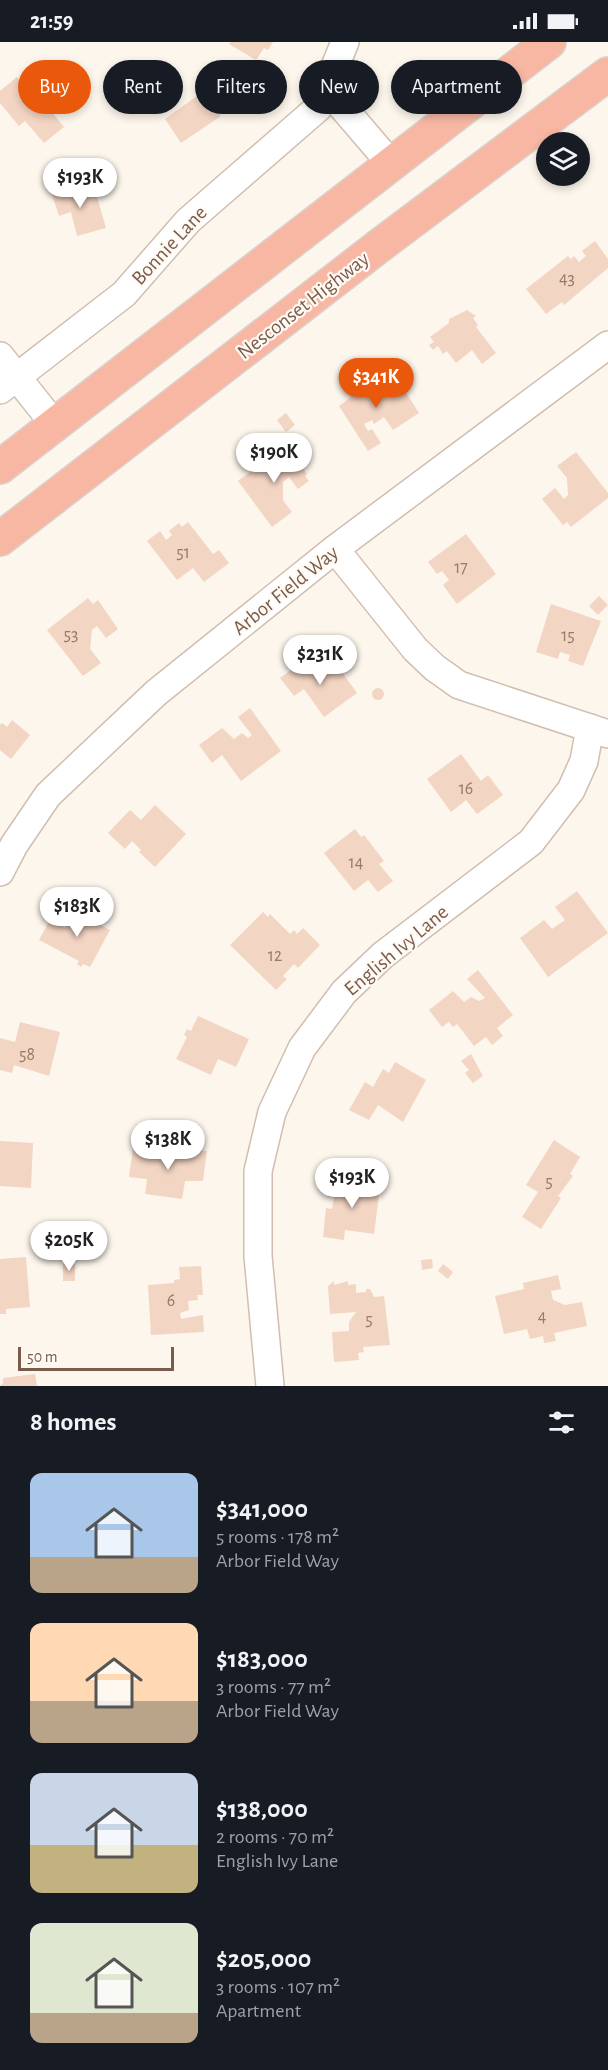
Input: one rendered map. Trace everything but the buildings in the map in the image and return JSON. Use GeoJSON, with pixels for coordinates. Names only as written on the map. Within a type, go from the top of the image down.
{"type":"FeatureCollection","features":[{"type":"Feature","properties":{"kind":"highway"},"geometry":{"type":"LineString","coordinates":[[0,467],[549,42]]}},
{"type":"Feature","properties":{"kind":"highway","name":"Nesconset Highway"},"geometry":{"type":"LineString","coordinates":[[0,539],[380,246],[608,74]]}},
{"type":"Feature","properties":{"kind":"street","name":"Bonnie Lane"},"geometry":{"type":"LineString","coordinates":[[338,60],[345,42]]}},
{"type":"Feature","properties":{"kind":"street","name":"Bonnie Lane"},"geometry":{"type":"LineString","coordinates":[[6,375],[124,294],[188,221],[311,114]]}},
{"type":"Feature","properties":{"kind":"street"},"geometry":{"type":"LineString","coordinates":[[348,114],[392,165]]}},
{"type":"Feature","properties":{"kind":"street","name":"Arbor Field Way"},"geometry":{"type":"LineString","coordinates":[[0,872],[14,845],[48,795],[156,693],[335,549],[608,345]]}},
{"type":"Feature","properties":{"kind":"street"},"geometry":{"type":"LineString","coordinates":[[6,375],[55,425]]}},
{"type":"Feature","properties":{"kind":"street"},"geometry":{"type":"LineString","coordinates":[[335,549],[415,649],[435,668],[459,685],[599,731]]}},
{"type":"Feature","properties":{"kind":"street","name":"English Ivy Lane"},"geometry":{"type":"LineString","coordinates":[[270,1386],[258,1256],[258,1171],[272,1112],[302,1048],[344,992],[383,955],[531,842],[572,790],[599,731]]}}]}
